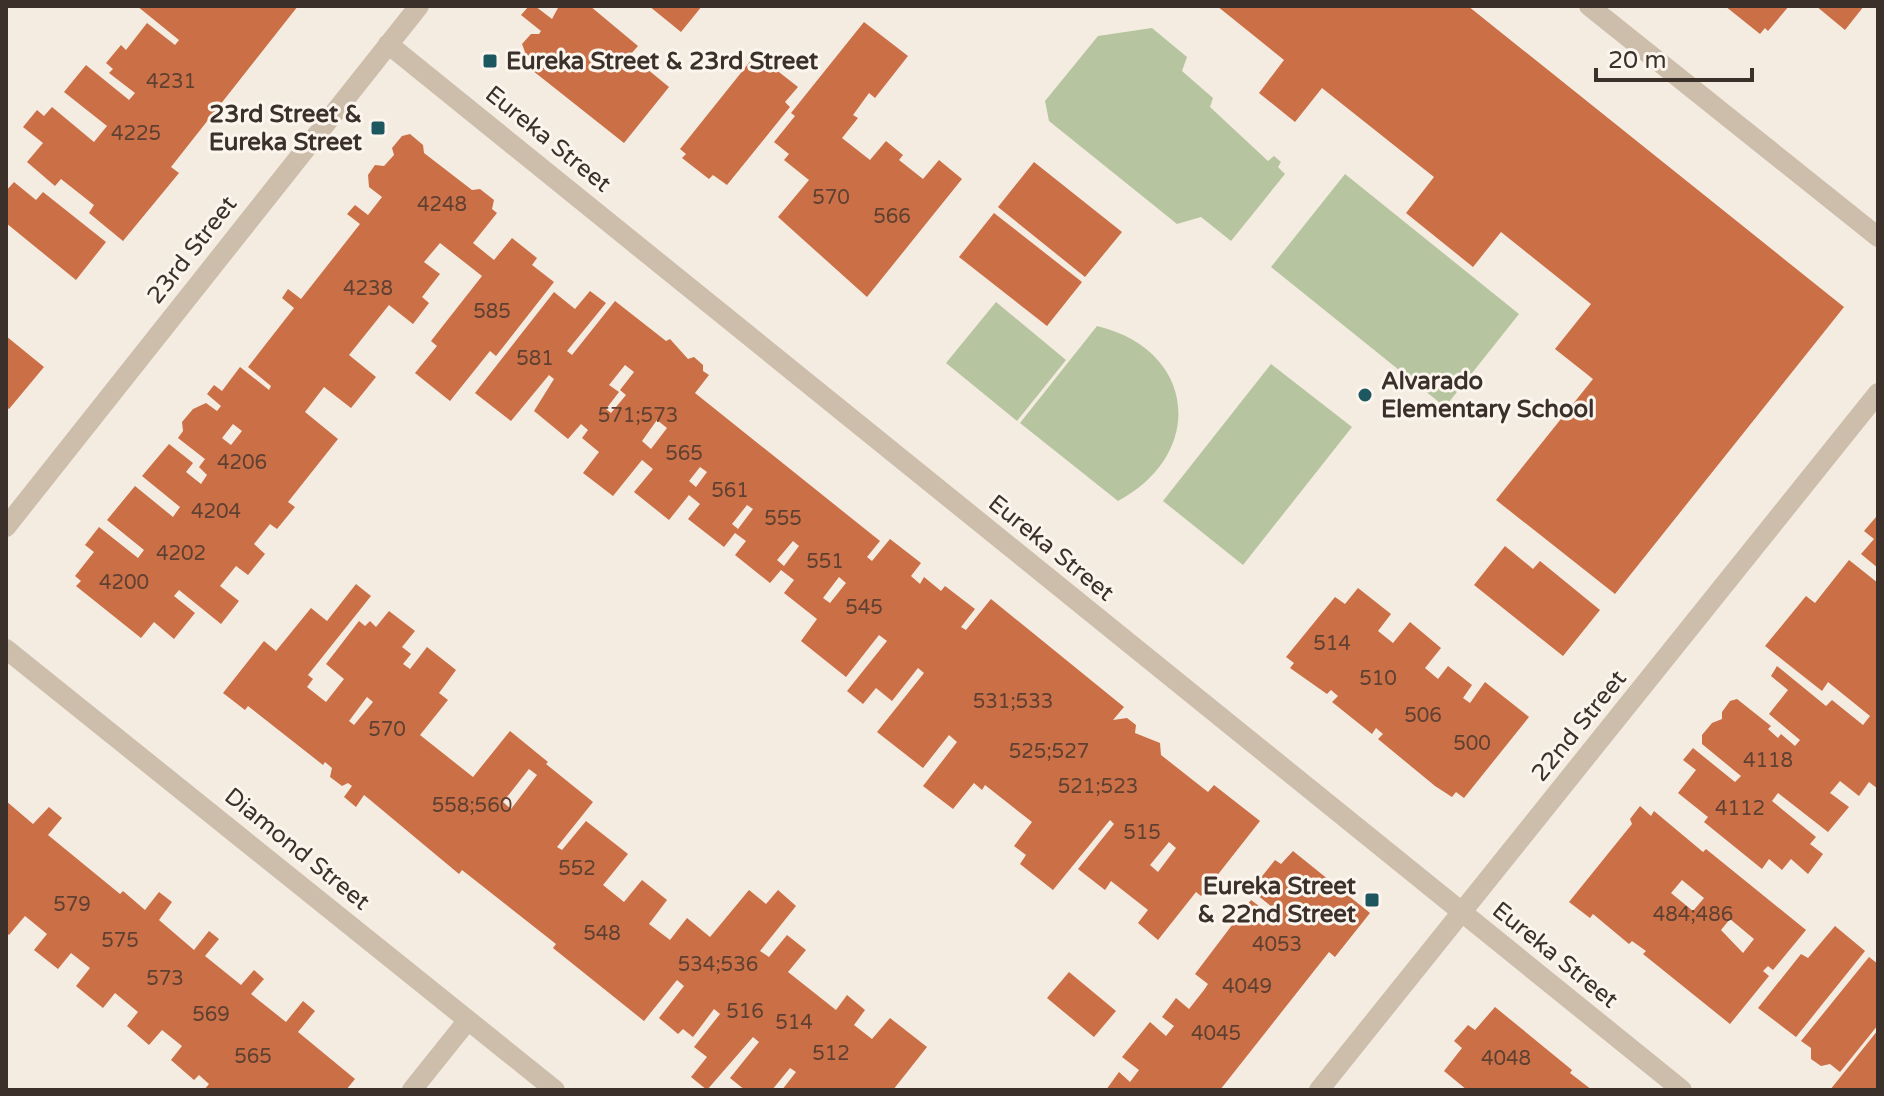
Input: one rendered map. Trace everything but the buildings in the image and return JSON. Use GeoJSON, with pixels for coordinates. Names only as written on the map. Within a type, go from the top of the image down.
{"type":"FeatureCollection","features":[{"type":"Feature","properties":{"kind":"street","name":"23rd Street"},"geometry":{"type":"LineString","coordinates":[[6,527],[419,6]]}},
{"type":"Feature","properties":{"kind":"street"},"geometry":{"type":"LineString","coordinates":[[1589,6],[1878,237]]}},
{"type":"Feature","properties":{"kind":"street","name":"Eureka Street"},"geometry":{"type":"LineString","coordinates":[[388,44],[1682,1090]]}},
{"type":"Feature","properties":{"kind":"street","name":"22nd Street"},"geometry":{"type":"LineString","coordinates":[[1319,1090],[1878,393]]}},
{"type":"Feature","properties":{"kind":"street","name":"Diamond Street"},"geometry":{"type":"LineString","coordinates":[[6,649],[555,1090]]}},
{"type":"Feature","properties":{"kind":"street"},"geometry":{"type":"LineString","coordinates":[[412,1090],[468,1020]]}},
{"type":"Feature","properties":{"kind":"green space"},"geometry":{"type":"Polygon","coordinates":[[[1152,28],[1187,57],[1182,71],[1213,98],[1210,107],[1268,161],[1274,156],[1281,162],[1278,167],[1285,174],[1231,241],[1201,217],[1177,224],[1049,121],[1045,101],[1098,36],[1152,28]]]}},
{"type":"Feature","properties":{"kind":"green space"},"geometry":{"type":"Polygon","coordinates":[[[1345,174],[1519,314],[1445,407],[1271,267],[1345,174]]]}},
{"type":"Feature","properties":{"kind":"green space"},"geometry":{"type":"Polygon","coordinates":[[[996,302],[1066,360],[1017,421],[946,363],[996,302]]]}},
{"type":"Feature","properties":{"kind":"green space"},"geometry":{"type":"Polygon","coordinates":[[[1097,326],[1130,338],[1155,357],[1171,380],[1178,405],[1176,431],[1166,457],[1146,481],[1118,501],[1020,423],[1097,326]]]}},
{"type":"Feature","properties":{"kind":"green space"},"geometry":{"type":"Polygon","coordinates":[[[1271,364],[1352,427],[1243,565],[1163,501],[1271,364]]]}},
{"type":"Feature","properties":{"kind":"place","name":"Eureka Street & 23rd Street"},"geometry":{"type":"Point","coordinates":[490,61]}},
{"type":"Feature","properties":{"kind":"place","name":"23rd Street & Eureka Street"},"geometry":{"type":"Point","coordinates":[378,128]}},
{"type":"Feature","properties":{"kind":"place","name":"Alvarado Elementary School"},"geometry":{"type":"Point","coordinates":[1365,395]}},
{"type":"Feature","properties":{"kind":"place","name":"Eureka Street & 22nd Street"},"geometry":{"type":"Point","coordinates":[1372,900]}}]}
